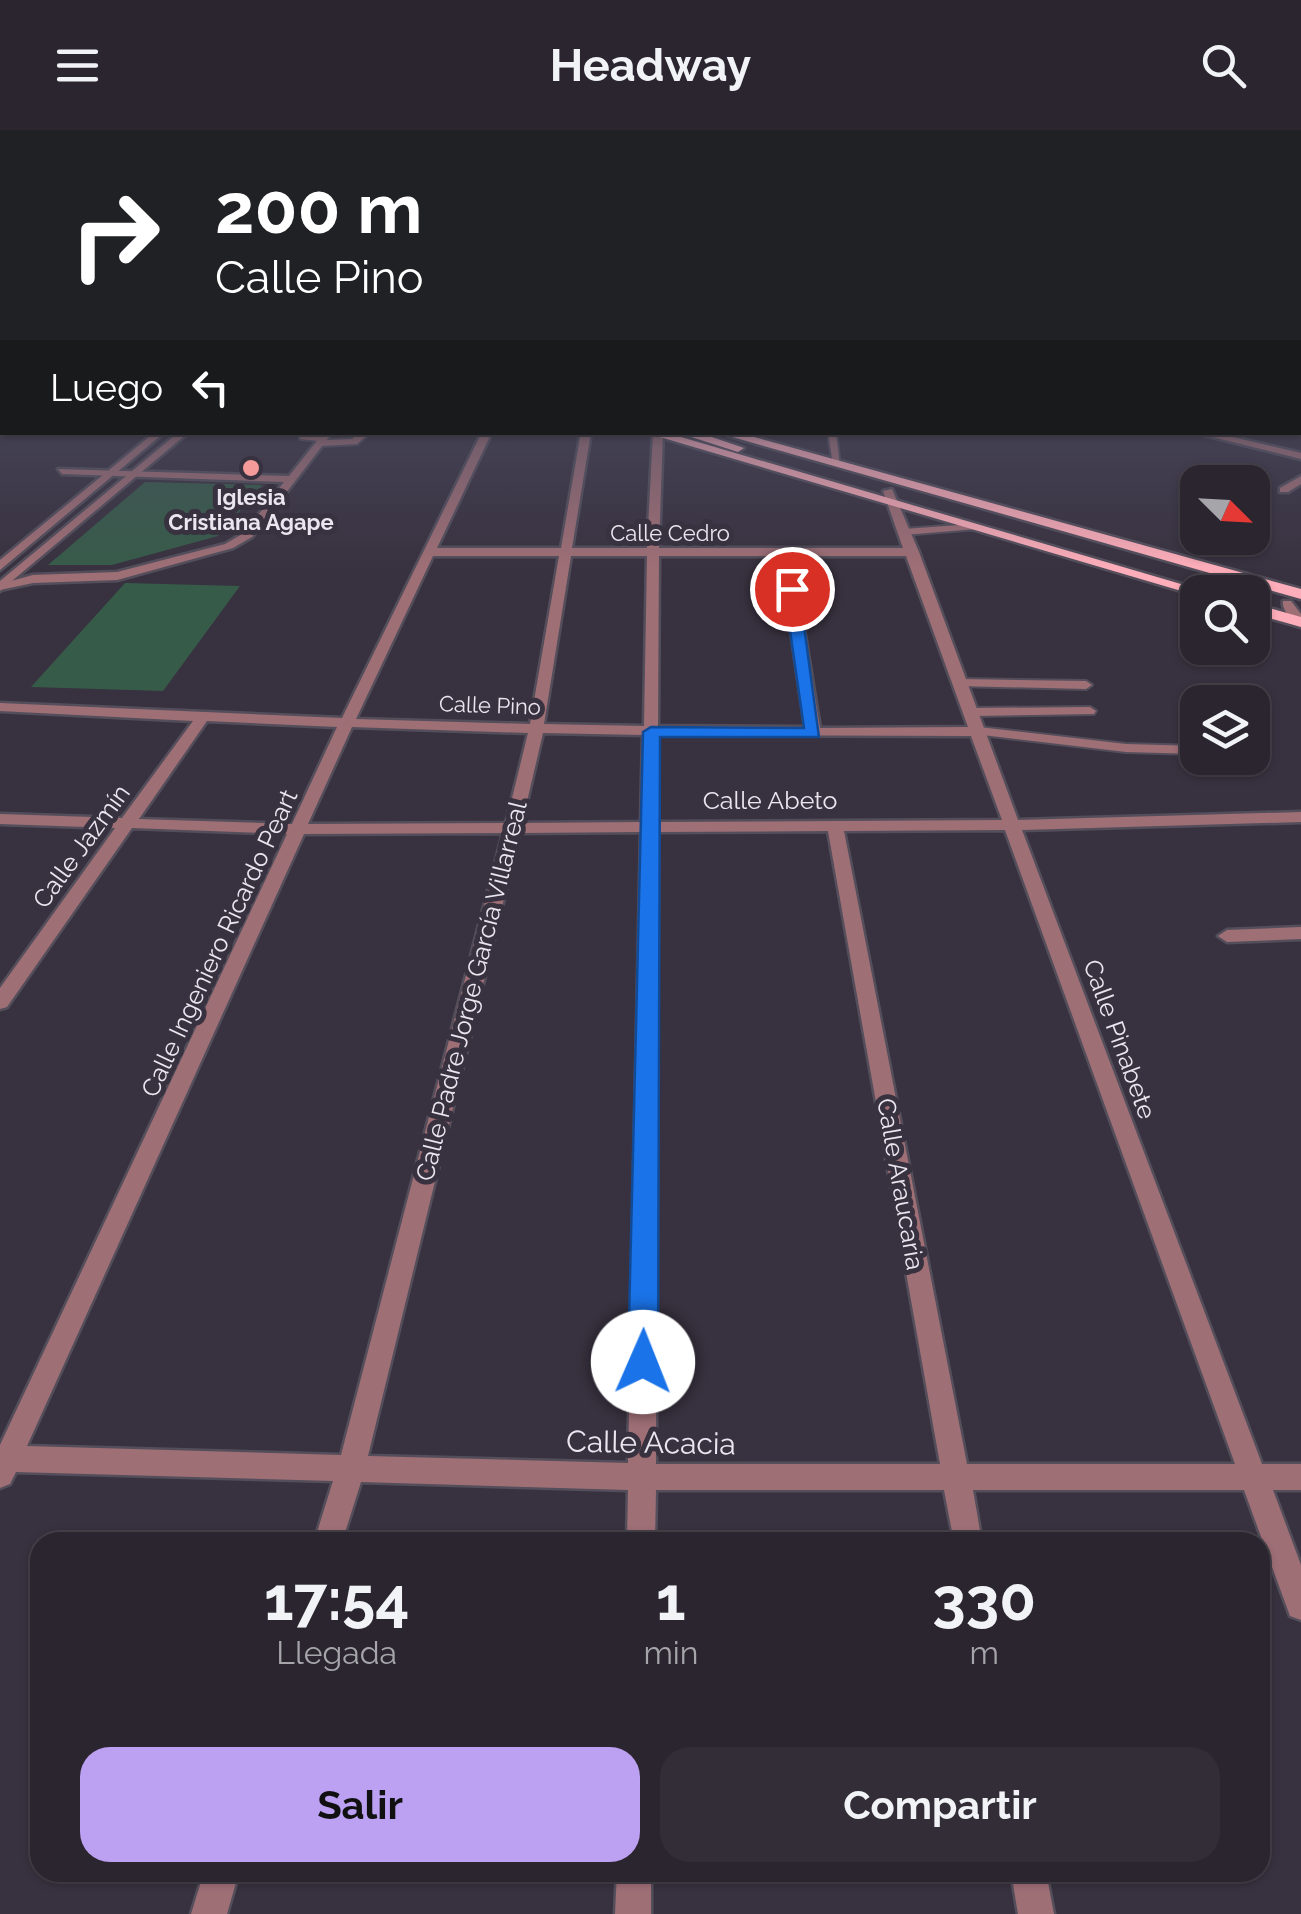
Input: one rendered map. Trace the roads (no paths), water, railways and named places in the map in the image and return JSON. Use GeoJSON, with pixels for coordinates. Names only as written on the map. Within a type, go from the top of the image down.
{"type":"FeatureCollection","features":[{"type":"Feature","properties":{"kind":"main road"},"geometry":{"type":"LineString","coordinates":[[662,435],[1182,575]]}},
{"type":"Feature","properties":{"kind":"main road"},"geometry":{"type":"LineString","coordinates":[[692,435],[973,527],[1180,586]]}},
{"type":"Feature","properties":{"kind":"main road"},"geometry":{"type":"LineString","coordinates":[[723,435],[751,452]]}},
{"type":"Feature","properties":{"kind":"main road"},"geometry":{"type":"LineString","coordinates":[[729,435],[837,465],[1298,612]]}},
{"type":"Feature","properties":{"kind":"main road"},"geometry":{"type":"LineString","coordinates":[[1270,601],[1298,612]]}},
{"type":"Feature","properties":{"kind":"main road"},"geometry":{"type":"LineString","coordinates":[[1270,610],[1298,612]]}},
{"type":"Feature","properties":{"kind":"street"},"geometry":{"type":"LineString","coordinates":[[0,580],[157,435]]}},
{"type":"Feature","properties":{"kind":"street"},"geometry":{"type":"LineString","coordinates":[[0,580],[17,574],[183,435]]}},
{"type":"Feature","properties":{"kind":"street","name":"Calle Ingeniero Ricardo Peart"},"geometry":{"type":"LineString","coordinates":[[3,1464],[426,552],[485,435]]}},
{"type":"Feature","properties":{"kind":"street","name":"Calle Padre Jorge García Villarreal"},"geometry":{"type":"LineString","coordinates":[[331,1532],[351,1468],[514,826],[536,729],[586,435]]}},
{"type":"Feature","properties":{"kind":"street"},"geometry":{"type":"LineString","coordinates":[[640,1532],[655,435]]}},
{"type":"Feature","properties":{"kind":"street"},"geometry":{"type":"LineString","coordinates":[[1209,435],[1301,456]]}},
{"type":"Feature","properties":{"kind":"street"},"geometry":{"type":"LineString","coordinates":[[0,580],[117,576],[229,546],[248,534],[325,438]]}},
{"type":"Feature","properties":{"kind":"street"},"geometry":{"type":"LineString","coordinates":[[62,471],[292,479]]}},
{"type":"Feature","properties":{"kind":"street"},"geometry":{"type":"LineString","coordinates":[[1284,490],[1301,479]]}},
{"type":"Feature","properties":{"kind":"street","name":"Calle Pinabete"},"geometry":{"type":"LineString","coordinates":[[890,497],[1301,1606]]}},
{"type":"Feature","properties":{"kind":"street","name":"Calle Cedro"},"geometry":{"type":"LineString","coordinates":[[426,552],[786,553],[908,542]]}},
{"type":"Feature","properties":{"kind":"street"},"geometry":{"type":"LineString","coordinates":[[786,553],[813,733]]}},
{"type":"Feature","properties":{"kind":"street"},"geometry":{"type":"LineString","coordinates":[[17,574],[33,579]]}},
{"type":"Feature","properties":{"kind":"street","name":"Calle Pino"},"geometry":{"type":"LineString","coordinates":[[0,707],[202,718],[651,732],[813,733],[976,722]]}},
{"type":"Feature","properties":{"kind":"street","name":"Calle Jazmín"},"geometry":{"type":"LineString","coordinates":[[0,1002],[202,718]]}},
{"type":"Feature","properties":{"kind":"street","name":"Calle Abeto"},"geometry":{"type":"LineString","coordinates":[[0,819],[299,829],[1012,825],[1301,817]]}},
{"type":"Feature","properties":{"kind":"street","name":"Calle Araucaria"},"geometry":{"type":"LineString","coordinates":[[835,824],[966,1532]]}},
{"type":"Feature","properties":{"kind":"street"},"geometry":{"type":"LineString","coordinates":[[1226,936],[1301,933]]}},
{"type":"Feature","properties":{"kind":"street","name":"Calle Acacia"},"geometry":{"type":"LineString","coordinates":[[3,1464],[351,1468],[642,1477],[1301,1478]]}},
{"type":"Feature","properties":{"kind":"street"},"geometry":{"type":"LineString","coordinates":[[209,1914],[219,1882]]}},
{"type":"Feature","properties":{"kind":"street"},"geometry":{"type":"LineString","coordinates":[[634,1882],[634,1914]]}},
{"type":"Feature","properties":{"kind":"street"},"geometry":{"type":"LineString","coordinates":[[1030,1882],[1036,1914]]}},
{"type":"Feature","properties":{"kind":"lane"},"geometry":{"type":"LineString","coordinates":[[304,435],[303,438],[354,442],[363,435]]}},
{"type":"Feature","properties":{"kind":"lane"},"geometry":{"type":"LineString","coordinates":[[832,435],[837,465]]}},
{"type":"Feature","properties":{"kind":"lane"},"geometry":{"type":"LineString","coordinates":[[908,542],[973,527]]}},
{"type":"Feature","properties":{"kind":"lane"},"geometry":{"type":"LineString","coordinates":[[962,683],[1086,685]]}},
{"type":"Feature","properties":{"kind":"lane"},"geometry":{"type":"LineString","coordinates":[[976,722],[1090,712]]}},
{"type":"Feature","properties":{"kind":"lane"},"geometry":{"type":"LineString","coordinates":[[976,722],[1126,748],[1180,750]]}},
{"type":"Feature","properties":{"kind":"place","name":"Iglesia Cristiana Agape"},"geometry":{"type":"Point","coordinates":[251,468]}}]}
